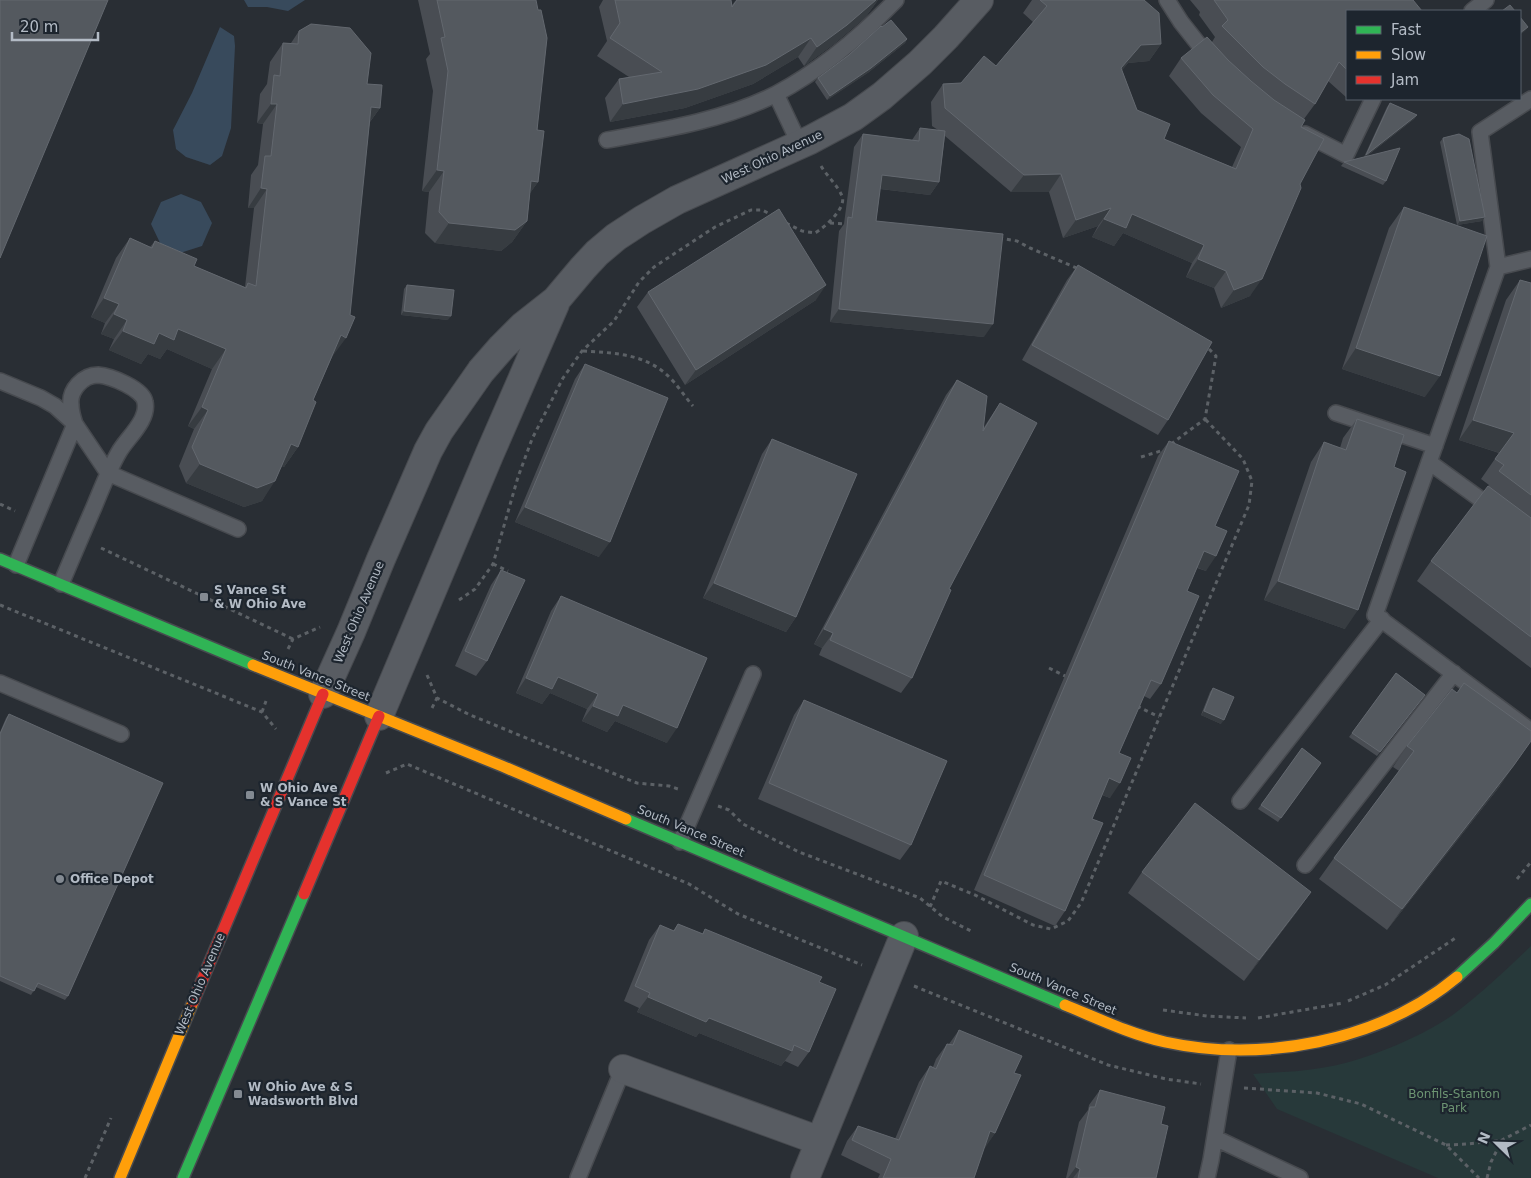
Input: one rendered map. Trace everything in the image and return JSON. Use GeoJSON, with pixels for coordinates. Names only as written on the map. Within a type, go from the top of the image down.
{"type":"FeatureCollection","features":[{"type":"Feature","properties":{"kind":"street","name":"West Ohio Avenue"},"geometry":{"type":"LineString","coordinates":[[120,1178],[199,987],[323,694],[352,632],[419,470],[439,431],[481,371],[522,326],[556,300],[597,253],[642,220],[676,200],[805,142],[853,117],[895,85],[946,37],[979,0]]}},
{"type":"Feature","properties":{"kind":"street","name":"West Ohio Avenue"},"geometry":{"type":"LineString","coordinates":[[183,1178],[556,300]]}},
{"type":"Feature","properties":{"kind":"street","name":"South Vance Street"},"geometry":{"type":"LineString","coordinates":[[5,563],[62,584],[323,694],[502,766],[1134,1033],[1168,1042],[1229,1050],[1257,1049],[1303,1043],[1356,1031],[1384,1022],[1425,1000],[1442,988],[1483,953],[1531,904]]}},
{"type":"Feature","properties":{"kind":"street"},"geometry":{"type":"LineString","coordinates":[[805,1178],[904,936]]}},
{"type":"Feature","properties":{"kind":"street"},"geometry":{"type":"LineString","coordinates":[[624,1069],[820,1141]]}},
{"type":"Feature","properties":{"kind":"lane"},"geometry":{"type":"LineString","coordinates":[[607,140],[672,128],[706,119],[776,94],[809,73],[853,40],[896,0]]}},
{"type":"Feature","properties":{"kind":"lane"},"geometry":{"type":"LineString","coordinates":[[1167,0],[1194,39],[1222,73]]}},
{"type":"Feature","properties":{"kind":"lane"},"geometry":{"type":"LineString","coordinates":[[1473,10],[1486,0]]}},
{"type":"Feature","properties":{"kind":"lane"},"geometry":{"type":"LineString","coordinates":[[776,94],[805,142]]}},
{"type":"Feature","properties":{"kind":"lane"},"geometry":{"type":"LineString","coordinates":[[1531,99],[1480,132],[1498,267],[1375,615],[1531,731]]}},
{"type":"Feature","properties":{"kind":"lane"},"geometry":{"type":"LineString","coordinates":[[1296,129],[1346,155],[1373,100]]}},
{"type":"Feature","properties":{"kind":"lane"},"geometry":{"type":"LineString","coordinates":[[1498,267],[1531,259]]}},
{"type":"Feature","properties":{"kind":"lane"},"geometry":{"type":"LineString","coordinates":[[5,563],[75,424],[71,410],[71,396],[76,386],[90,376],[99,375],[125,384],[141,394],[145,400],[146,408],[108,473],[62,584]]}},
{"type":"Feature","properties":{"kind":"lane"},"geometry":{"type":"LineString","coordinates":[[0,381],[49,403],[75,424],[108,473],[238,529]]}},
{"type":"Feature","properties":{"kind":"lane"},"geometry":{"type":"LineString","coordinates":[[1336,413],[1435,446]]}},
{"type":"Feature","properties":{"kind":"lane"},"geometry":{"type":"LineString","coordinates":[[1429,462],[1508,520]]}},
{"type":"Feature","properties":{"kind":"lane"},"geometry":{"type":"LineString","coordinates":[[1240,801],[1382,620]]}},
{"type":"Feature","properties":{"kind":"lane"},"geometry":{"type":"LineString","coordinates":[[1305,865],[1454,673]]}},
{"type":"Feature","properties":{"kind":"lane"},"geometry":{"type":"LineString","coordinates":[[680,842],[753,674]]}},
{"type":"Feature","properties":{"kind":"lane"},"geometry":{"type":"LineString","coordinates":[[0,683],[121,734]]}},
{"type":"Feature","properties":{"kind":"lane"},"geometry":{"type":"LineString","coordinates":[[1207,1178],[1229,1050]]}},
{"type":"Feature","properties":{"kind":"lane"},"geometry":{"type":"LineString","coordinates":[[578,1178],[624,1069]]}},
{"type":"Feature","properties":{"kind":"lane"},"geometry":{"type":"LineString","coordinates":[[1215,1138],[1300,1178]]}},
{"type":"Feature","properties":{"kind":"path"},"geometry":{"type":"LineString","coordinates":[[784,222],[802,231],[815,233],[823,229],[830,222],[842,205],[843,198],[805,142]]}},
{"type":"Feature","properties":{"kind":"path"},"geometry":{"type":"LineString","coordinates":[[458,601],[475,589],[493,564],[518,477],[532,439],[563,378],[582,351],[614,320],[639,282],[654,267],[715,228],[751,210],[762,210],[777,218]]}},
{"type":"Feature","properties":{"kind":"path"},"geometry":{"type":"LineString","coordinates":[[830,222],[848,224]]}},
{"type":"Feature","properties":{"kind":"path"},"geometry":{"type":"LineString","coordinates":[[994,238],[1016,241],[1088,272]]}},
{"type":"Feature","properties":{"kind":"path"},"geometry":{"type":"LineString","coordinates":[[1141,457],[1163,451],[1205,419],[1216,356],[1201,341]]}},
{"type":"Feature","properties":{"kind":"path"},"geometry":{"type":"LineString","coordinates":[[582,351],[616,353],[637,357],[649,362],[672,380],[692,406]]}},
{"type":"Feature","properties":{"kind":"path"},"geometry":{"type":"LineString","coordinates":[[930,906],[941,881],[975,895],[1033,925],[1051,929],[1068,921],[1081,903],[1249,505],[1252,481],[1243,459],[1205,419]]}},
{"type":"Feature","properties":{"kind":"path"},"geometry":{"type":"LineString","coordinates":[[0,504],[9,508]]}},
{"type":"Feature","properties":{"kind":"path"},"geometry":{"type":"LineString","coordinates":[[99,547],[292,639],[323,626]]}},
{"type":"Feature","properties":{"kind":"path"},"geometry":{"type":"LineString","coordinates":[[493,564],[508,571]]}},
{"type":"Feature","properties":{"kind":"path"},"geometry":{"type":"LineString","coordinates":[[0,605],[262,712],[276,728]]}},
{"type":"Feature","properties":{"kind":"path"},"geometry":{"type":"LineString","coordinates":[[424,668],[437,698],[470,715],[637,783],[669,786]]}},
{"type":"Feature","properties":{"kind":"path"},"geometry":{"type":"LineString","coordinates":[[1050,668],[1065,676],[1072,677]]}},
{"type":"Feature","properties":{"kind":"path"},"geometry":{"type":"LineString","coordinates":[[1134,704],[1159,717]]}},
{"type":"Feature","properties":{"kind":"path"},"geometry":{"type":"LineString","coordinates":[[382,774],[407,764]]}},
{"type":"Feature","properties":{"kind":"path"},"geometry":{"type":"LineString","coordinates":[[729,810],[743,824],[799,852],[920,898],[943,917],[979,935]]}},
{"type":"Feature","properties":{"kind":"path"},"geometry":{"type":"LineString","coordinates":[[1515,881],[1531,862]]}},
{"type":"Feature","properties":{"kind":"path"},"geometry":{"type":"LineString","coordinates":[[1161,1009],[1207,1016],[1256,1018],[1346,1002],[1385,986],[1461,934]]}},
{"type":"Feature","properties":{"kind":"path"},"geometry":{"type":"LineString","coordinates":[[1479,1178],[1446,1144],[1468,1144],[1502,1140],[1531,1124]]}},
{"type":"Feature","properties":{"kind":"path"},"geometry":{"type":"LineString","coordinates":[[1487,1178],[1491,1162],[1502,1140]]}},
{"type":"Feature","properties":{"kind":"green space","name":"Bonfils-Stanton Park"},"geometry":{"type":"Polygon","coordinates":[[[1531,946],[1531,1178],[1438,1178],[1277,1109],[1253,1074],[1337,1065],[1372,1055],[1408,1040],[1454,1014],[1531,946]]]}},
{"type":"Feature","properties":{"kind":"water"},"geometry":{"type":"Polygon","coordinates":[[[244,0],[305,0],[288,11],[267,7],[248,7],[244,0]]]}},
{"type":"Feature","properties":{"kind":"water"},"geometry":{"type":"Polygon","coordinates":[[[220,27],[234,36],[231,128],[222,156],[210,165],[186,157],[176,149],[173,130],[192,93],[220,27]]]}},
{"type":"Feature","properties":{"kind":"water"},"geometry":{"type":"Polygon","coordinates":[[[181,194],[201,202],[212,223],[202,246],[180,253],[161,245],[151,224],[161,202],[181,194]]]}},
{"type":"Feature","properties":{"kind":"building"},"geometry":{"type":"Polygon","coordinates":[[[0,0],[108,0],[0,258],[0,0]]]}},
{"type":"Feature","properties":{"kind":"building"},"geometry":{"type":"Polygon","coordinates":[[[437,0],[536,0],[538,10],[541,10],[547,38],[537,130],[544,131],[538,182],[531,181],[527,221],[515,230],[449,223],[439,212],[444,171],[437,170],[448,71],[441,38],[445,37],[437,0]]]}},
{"type":"Feature","properties":{"kind":"building"},"geometry":{"type":"Polygon","coordinates":[[[615,0],[731,0],[732,7],[737,0],[876,0],[817,47],[811,38],[766,65],[698,89],[623,104],[619,79],[662,72],[610,38],[620,23],[615,0]]]}},
{"type":"Feature","properties":{"kind":"building"},"geometry":{"type":"Polygon","coordinates":[[[1040,0],[1144,0],[1159,13],[1161,44],[1141,45],[1121,68],[1137,110],[1170,124],[1164,139],[1236,169],[1253,129],[1213,95],[1181,58],[1207,37],[1251,81],[1274,100],[1305,120],[1301,127],[1324,139],[1300,184],[1301,188],[1262,279],[1234,290],[1226,271],[1198,259],[1204,245],[1132,214],[1126,228],[1104,219],[1111,208],[1076,220],[1061,174],[1024,175],[945,108],[943,84],[961,83],[984,56],[996,66],[1047,6],[1040,0]]]}},
{"type":"Feature","properties":{"kind":"building"},"geometry":{"type":"Polygon","coordinates":[[[1214,0],[1413,0],[1421,10],[1346,10],[1346,69],[1339,62],[1315,104],[1263,67],[1222,26],[1228,20],[1214,0]]]}},
{"type":"Feature","properties":{"kind":"building"},"geometry":{"type":"Polygon","coordinates":[[[1510,5],[1514,10],[1503,10],[1510,5]]]}},
{"type":"Feature","properties":{"kind":"building"},"geometry":{"type":"Polygon","coordinates":[[[1521,18],[1528,27],[1521,32],[1521,18]]]}},
{"type":"Feature","properties":{"kind":"building"},"geometry":{"type":"Polygon","coordinates":[[[891,20],[907,39],[871,68],[830,96],[818,78],[849,55],[881,26],[891,20]]]}},
{"type":"Feature","properties":{"kind":"building"},"geometry":{"type":"Polygon","coordinates":[[[311,24],[350,28],[371,53],[367,84],[382,85],[380,108],[371,107],[350,315],[355,317],[346,338],[341,335],[313,400],[316,402],[298,447],[291,444],[275,481],[257,488],[200,464],[192,447],[208,410],[202,407],[226,349],[178,329],[174,340],[159,333],[154,344],[123,331],[127,320],[114,314],[119,304],[104,298],[130,238],[152,248],[155,241],[197,259],[194,266],[246,288],[248,283],[256,286],[267,189],[261,188],[265,156],[271,156],[277,104],[271,104],[274,75],[280,76],[283,43],[298,44],[299,31],[311,24]]]}},
{"type":"Feature","properties":{"kind":"building"},"geometry":{"type":"Polygon","coordinates":[[[1390,103],[1417,115],[1366,155],[1390,103]]]}},
{"type":"Feature","properties":{"kind":"building"},"geometry":{"type":"Polygon","coordinates":[[[920,128],[945,131],[939,182],[882,175],[876,221],[1003,234],[993,324],[839,309],[848,217],[852,218],[863,134],[919,141],[920,128]]]}},
{"type":"Feature","properties":{"kind":"building"},"geometry":{"type":"Polygon","coordinates":[[[1459,134],[1469,139],[1485,217],[1460,221],[1443,138],[1459,134]]]}},
{"type":"Feature","properties":{"kind":"building"},"geometry":{"type":"Polygon","coordinates":[[[1400,148],[1386,181],[1344,162],[1400,148]]]}},
{"type":"Feature","properties":{"kind":"building"},"geometry":{"type":"Polygon","coordinates":[[[1404,207],[1487,236],[1440,376],[1356,348],[1404,207]]]}},
{"type":"Feature","properties":{"kind":"building"},"geometry":{"type":"Polygon","coordinates":[[[779,209],[826,285],[696,370],[648,292],[779,209]]]}},
{"type":"Feature","properties":{"kind":"building"},"geometry":{"type":"Polygon","coordinates":[[[1078,265],[1212,342],[1168,420],[1032,345],[1078,265]]]}},
{"type":"Feature","properties":{"kind":"building"},"geometry":{"type":"Polygon","coordinates":[[[1520,280],[1531,283],[1531,495],[1499,471],[1504,465],[1495,459],[1514,433],[1473,420],[1520,280]]]}},
{"type":"Feature","properties":{"kind":"building"},"geometry":{"type":"Polygon","coordinates":[[[407,285],[454,290],[451,316],[404,311],[407,285]]]}},
{"type":"Feature","properties":{"kind":"building"},"geometry":{"type":"Polygon","coordinates":[[[585,364],[668,398],[610,542],[525,507],[585,364]]]}},
{"type":"Feature","properties":{"kind":"building"},"geometry":{"type":"Polygon","coordinates":[[[957,380],[987,396],[983,431],[1000,403],[1037,423],[949,589],[951,590],[912,678],[830,640],[833,633],[824,629],[957,380]]]}},
{"type":"Feature","properties":{"kind":"building"},"geometry":{"type":"Polygon","coordinates":[[[1357,419],[1404,435],[1394,467],[1406,472],[1358,610],[1278,581],[1324,442],[1346,450],[1357,419]]]}},
{"type":"Feature","properties":{"kind":"building"},"geometry":{"type":"Polygon","coordinates":[[[772,439],[857,474],[796,617],[714,583],[772,439]]]}},
{"type":"Feature","properties":{"kind":"building"},"geometry":{"type":"Polygon","coordinates":[[[1169,441],[1239,471],[1215,526],[1227,531],[1216,556],[1204,551],[1187,591],[1199,596],[1161,684],[1151,680],[1119,753],[1131,758],[1120,783],[1109,778],[1092,819],[1103,823],[1065,911],[984,875],[1169,441]]]}},
{"type":"Feature","properties":{"kind":"building"},"geometry":{"type":"Polygon","coordinates":[[[1488,486],[1531,518],[1531,637],[1431,561],[1488,486]]]}},
{"type":"Feature","properties":{"kind":"building"},"geometry":{"type":"Polygon","coordinates":[[[501,570],[525,580],[487,661],[465,651],[501,570]]]}},
{"type":"Feature","properties":{"kind":"building"},"geometry":{"type":"Polygon","coordinates":[[[561,596],[707,658],[677,728],[623,705],[618,716],[593,706],[598,694],[558,677],[552,689],[526,678],[561,596]]]}},
{"type":"Feature","properties":{"kind":"building"},"geometry":{"type":"Polygon","coordinates":[[[1396,673],[1425,695],[1380,752],[1352,733],[1396,673]]]}},
{"type":"Feature","properties":{"kind":"building"},"geometry":{"type":"Polygon","coordinates":[[[1464,683],[1531,731],[1531,741],[1402,909],[1334,858],[1414,751],[1407,746],[1452,689],[1457,693],[1464,683]]]}},
{"type":"Feature","properties":{"kind":"building"},"geometry":{"type":"Polygon","coordinates":[[[1213,688],[1234,697],[1224,720],[1204,711],[1213,688]]]}},
{"type":"Feature","properties":{"kind":"building"},"geometry":{"type":"Polygon","coordinates":[[[804,700],[947,761],[911,845],[769,783],[804,700]]]}},
{"type":"Feature","properties":{"kind":"building","name":"Office Depot"},"geometry":{"type":"Polygon","coordinates":[[[9,714],[163,783],[68,996],[38,983],[34,991],[0,976],[0,734],[9,714]]]}},
{"type":"Feature","properties":{"kind":"building"},"geometry":{"type":"Polygon","coordinates":[[[1302,748],[1321,763],[1281,818],[1261,805],[1302,748]]]}},
{"type":"Feature","properties":{"kind":"building"},"geometry":{"type":"Polygon","coordinates":[[[1195,803],[1311,892],[1259,960],[1142,872],[1195,803]]]}},
{"type":"Feature","properties":{"kind":"building"},"geometry":{"type":"Polygon","coordinates":[[[678,924],[703,934],[705,929],[822,977],[819,982],[836,989],[809,1052],[794,1045],[792,1051],[709,1018],[706,1022],[648,997],[650,993],[635,986],[660,925],[674,931],[678,924]]]}},
{"type":"Feature","properties":{"kind":"building"},"geometry":{"type":"Polygon","coordinates":[[[959,1030],[1022,1056],[1014,1073],[1021,1075],[995,1133],[990,1131],[974,1178],[883,1178],[891,1159],[852,1140],[858,1126],[899,1140],[930,1066],[936,1069],[947,1044],[953,1045],[959,1030]]]}},
{"type":"Feature","properties":{"kind":"building"},"geometry":{"type":"Polygon","coordinates":[[[1100,1090],[1165,1107],[1161,1124],[1168,1126],[1156,1178],[1078,1178],[1080,1169],[1076,1167],[1090,1107],[1095,1107],[1100,1090]]]}},
{"type":"Feature","properties":{"kind":"traffic: fast"},"geometry":{"type":"LineString","coordinates":[[0,559],[253,665]]}},
{"type":"Feature","properties":{"kind":"traffic: fast"},"geometry":{"type":"LineString","coordinates":[[626,819],[1065,1005]]}},
{"type":"Feature","properties":{"kind":"traffic: fast"},"geometry":{"type":"LineString","coordinates":[[183,1178],[304,894]]}},
{"type":"Feature","properties":{"kind":"traffic: fast"},"geometry":{"type":"LineString","coordinates":[[1457,977],[1494,943],[1531,904]]}},
{"type":"Feature","properties":{"kind":"traffic: slow"},"geometry":{"type":"LineString","coordinates":[[253,665],[502,766],[626,819]]}},
{"type":"Feature","properties":{"kind":"traffic: slow"},"geometry":{"type":"LineString","coordinates":[[1065,1005],[1126,1030],[1165,1042],[1202,1048],[1241,1050],[1279,1048],[1318,1042],[1356,1032],[1392,1018],[1426,999],[1457,977]]}},
{"type":"Feature","properties":{"kind":"traffic: slow"},"geometry":{"type":"LineString","coordinates":[[120,1178],[193,1002]]}},
{"type":"Feature","properties":{"kind":"traffic: jam"},"geometry":{"type":"LineString","coordinates":[[193,1002],[323,694]]}},
{"type":"Feature","properties":{"kind":"traffic: jam"},"geometry":{"type":"LineString","coordinates":[[304,894],[379,716]]}},
{"type":"Feature","properties":{"kind":"place","name":"S Vance St & W Ohio Ave"},"geometry":{"type":"Point","coordinates":[204,597]}},
{"type":"Feature","properties":{"kind":"place","name":"W Ohio Ave & S Vance St"},"geometry":{"type":"Point","coordinates":[250,795]}},
{"type":"Feature","properties":{"kind":"place","name":"Office Depot"},"geometry":{"type":"Point","coordinates":[60,879]}},
{"type":"Feature","properties":{"kind":"place","name":"W Ohio Ave & S Wadsworth Blvd"},"geometry":{"type":"Point","coordinates":[238,1094]}}]}
